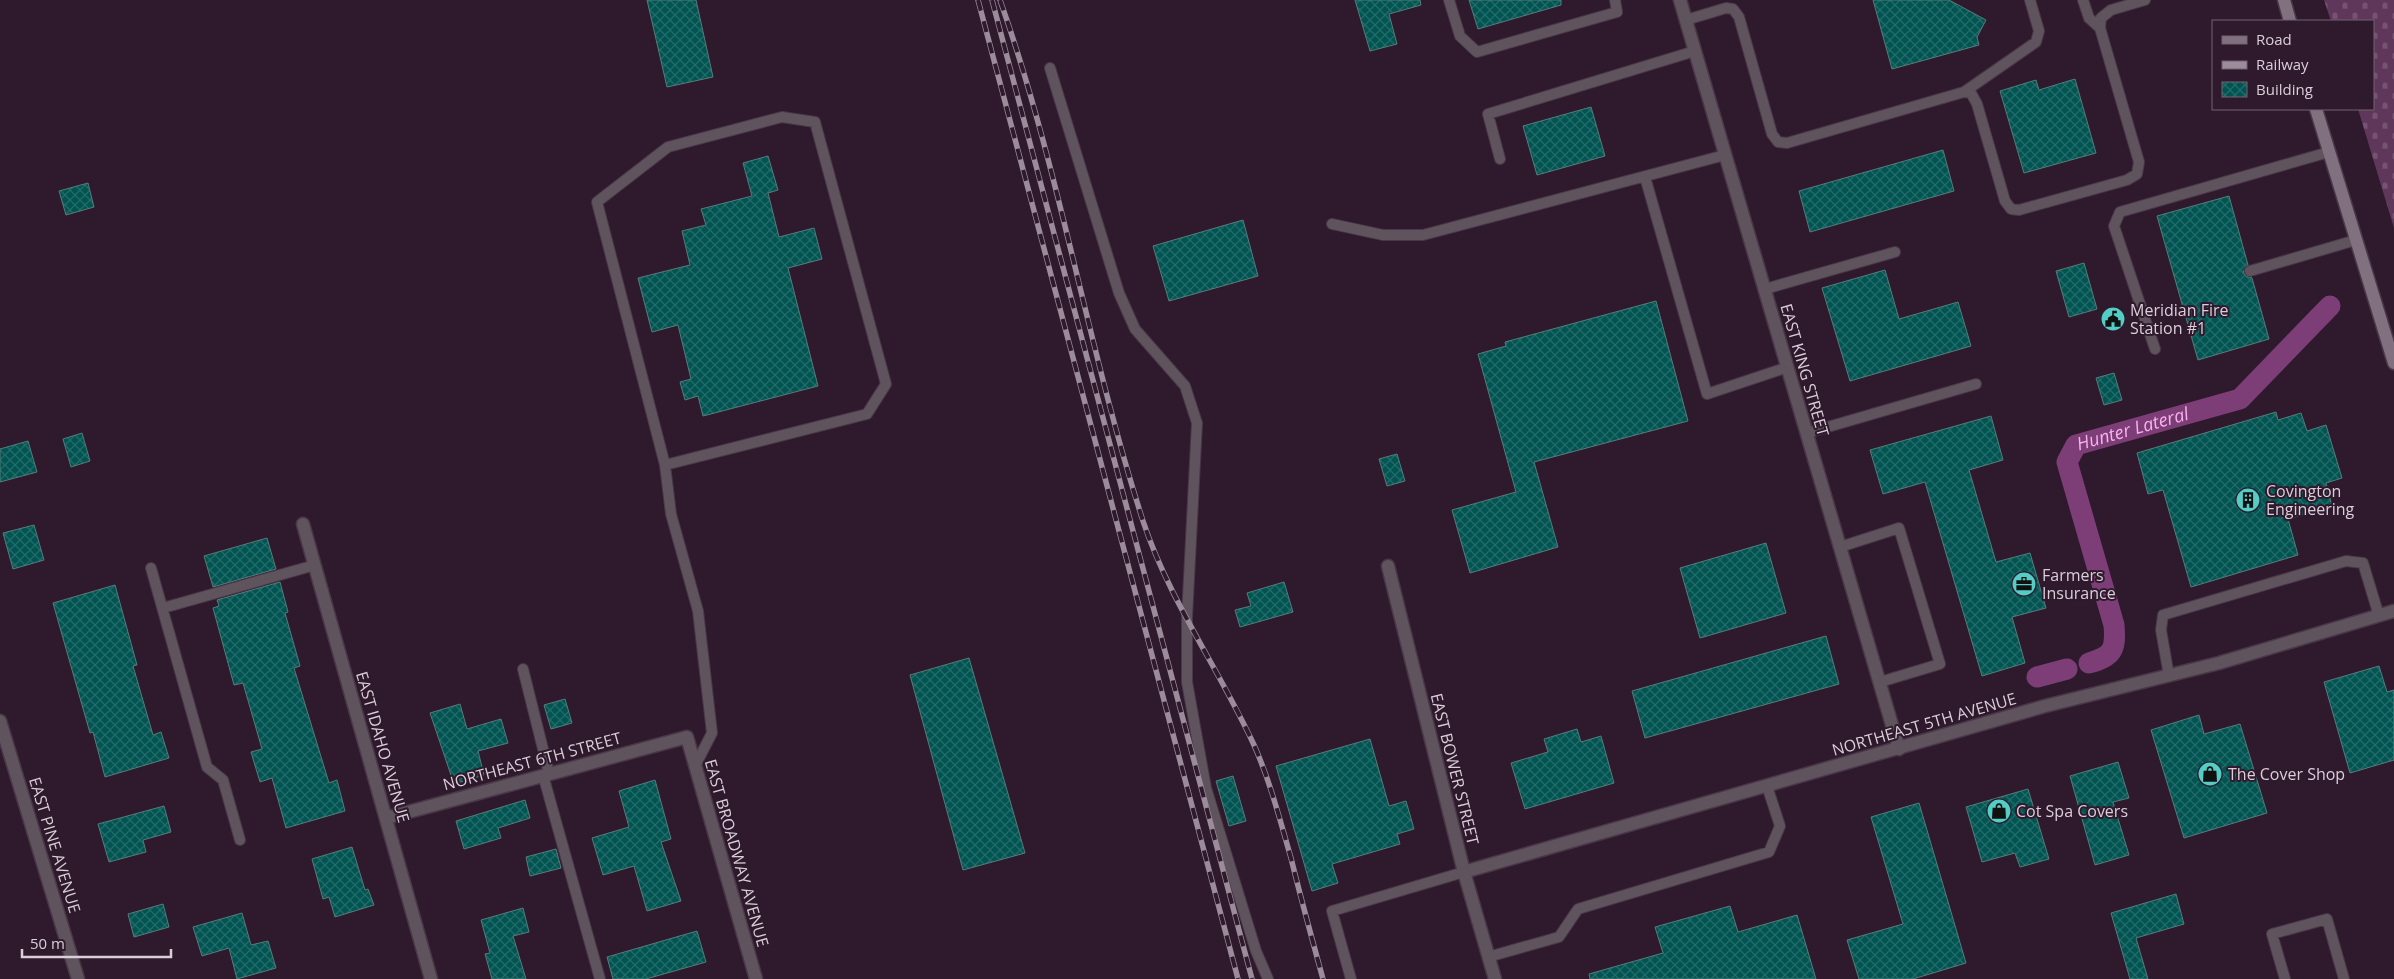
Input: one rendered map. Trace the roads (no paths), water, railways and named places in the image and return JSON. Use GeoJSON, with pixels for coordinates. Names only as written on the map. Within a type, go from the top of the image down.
{"type":"FeatureCollection","features":[{"type":"Feature","properties":{"kind":"main road"},"geometry":{"type":"LineString","coordinates":[[2284,0],[2290,20]]}},
{"type":"Feature","properties":{"kind":"main road"},"geometry":{"type":"LineString","coordinates":[[2316,110],[2356,240],[2391,344],[2394,363]]}},
{"type":"Feature","properties":{"kind":"street","name":"EAST KING STREET"},"geometry":{"type":"LineString","coordinates":[[1680,0],[1899,749]]}},
{"type":"Feature","properties":{"kind":"street","name":"EAST IDAHO AVENUE"},"geometry":{"type":"LineString","coordinates":[[303,524],[431,979]]}},
{"type":"Feature","properties":{"kind":"street","name":"EAST BOWER STREET"},"geometry":{"type":"LineString","coordinates":[[1388,566],[1464,872],[1495,979]]}},
{"type":"Feature","properties":{"kind":"street","name":"NORTHEAST 5TH AVENUE"},"geometry":{"type":"LineString","coordinates":[[1464,872],[2045,706],[2219,663],[2394,611]]}},
{"type":"Feature","properties":{"kind":"street","name":"EAST PINE AVENUE"},"geometry":{"type":"LineString","coordinates":[[0,721],[78,979]]}},
{"type":"Feature","properties":{"kind":"street","name":"EAST BROADWAY AVENUE"},"geometry":{"type":"LineString","coordinates":[[687,737],[756,979]]}},
{"type":"Feature","properties":{"kind":"street","name":"NORTHEAST 6TH STREET"},"geometry":{"type":"LineString","coordinates":[[386,818],[687,737]]}},
{"type":"Feature","properties":{"kind":"lane"},"geometry":{"type":"LineString","coordinates":[[1449,0],[1460,36],[1477,52],[1617,12],[1615,0]]}},
{"type":"Feature","properties":{"kind":"lane"},"geometry":{"type":"LineString","coordinates":[[1686,20],[1726,8],[1733,9],[1739,17],[1772,134],[1778,142],[1787,143],[1964,92],[2036,42],[2039,31],[2030,0]]}},
{"type":"Feature","properties":{"kind":"lane"},"geometry":{"type":"LineString","coordinates":[[2083,0],[2089,18],[2100,28]]}},
{"type":"Feature","properties":{"kind":"lane"},"geometry":{"type":"LineString","coordinates":[[1964,92],[1972,93],[1977,104],[2005,201],[2011,209],[2019,210],[2127,180],[2137,174],[2139,162],[2100,28],[2101,18],[2111,10],[2145,0]]}},
{"type":"Feature","properties":{"kind":"lane"},"geometry":{"type":"LineString","coordinates":[[1500,159],[1488,114],[1695,51]]}},
{"type":"Feature","properties":{"kind":"lane"},"geometry":{"type":"LineString","coordinates":[[1050,68],[1118,293],[1136,329],[1185,386],[1197,424],[1187,617],[1187,682],[1206,788],[1256,951],[1268,979]]}},
{"type":"Feature","properties":{"kind":"lane"},"geometry":{"type":"LineString","coordinates":[[665,465],[867,414],[886,384],[815,122],[782,117],[668,148],[597,202],[665,465],[671,514],[698,611],[712,733],[695,766]]}},
{"type":"Feature","properties":{"kind":"lane"},"geometry":{"type":"LineString","coordinates":[[2154,348],[2114,226],[2120,212],[2329,152]]}},
{"type":"Feature","properties":{"kind":"lane"},"geometry":{"type":"LineString","coordinates":[[1332,224],[1382,236],[1423,235],[1726,155]]}},
{"type":"Feature","properties":{"kind":"lane"},"geometry":{"type":"LineString","coordinates":[[1645,177],[1707,394],[1788,367]]}},
{"type":"Feature","properties":{"kind":"lane"},"geometry":{"type":"LineString","coordinates":[[2250,271],[2356,240]]}},
{"type":"Feature","properties":{"kind":"lane"},"geometry":{"type":"LineString","coordinates":[[1765,289],[1895,252]]}},
{"type":"Feature","properties":{"kind":"lane"},"geometry":{"type":"LineString","coordinates":[[1807,433],[1976,384]]}},
{"type":"Feature","properties":{"kind":"lane"},"geometry":{"type":"LineString","coordinates":[[1840,547],[1899,528],[1940,664],[1880,682]]}},
{"type":"Feature","properties":{"kind":"lane"},"geometry":{"type":"LineString","coordinates":[[2169,676],[2161,630],[2164,615],[2346,561],[2363,563],[2379,616]]}},
{"type":"Feature","properties":{"kind":"lane"},"geometry":{"type":"LineString","coordinates":[[163,608],[315,565]]}},
{"type":"Feature","properties":{"kind":"lane"},"geometry":{"type":"LineString","coordinates":[[151,568],[207,767],[222,780],[240,840]]}},
{"type":"Feature","properties":{"kind":"lane"},"geometry":{"type":"LineString","coordinates":[[523,669],[546,774],[600,979]]}},
{"type":"Feature","properties":{"kind":"lane"},"geometry":{"type":"LineString","coordinates":[[1488,956],[1559,937],[1578,909],[1769,852],[1780,826],[1767,786]]}},
{"type":"Feature","properties":{"kind":"lane"},"geometry":{"type":"LineString","coordinates":[[1351,979],[1332,911],[1464,872]]}},
{"type":"Feature","properties":{"kind":"lane"},"geometry":{"type":"LineString","coordinates":[[2285,979],[2272,934],[2327,919],[2344,979]]}},
{"type":"Feature","properties":{"kind":"waterway","name":"Hunter Lateral"},"geometry":{"type":"LineString","coordinates":[[2089,663],[2103,658],[2111,651],[2114,640],[2114,625],[2067,462],[2076,445],[2240,399],[2330,306]]}},
{"type":"Feature","properties":{"kind":"waterway","name":"Hunter Lateral"},"geometry":{"type":"LineString","coordinates":[[2037,677],[2067,669]]}},
{"type":"Feature","properties":{"kind":"railway"},"geometry":{"type":"LineString","coordinates":[[978,0],[1238,979]]}},
{"type":"Feature","properties":{"kind":"railway"},"geometry":{"type":"LineString","coordinates":[[992,0],[1252,979]]}},
{"type":"Feature","properties":{"kind":"railway"},"geometry":{"type":"LineString","coordinates":[[1000,0],[1040,129],[1106,391],[1143,521],[1166,579],[1240,717],[1260,759],[1283,829],[1323,979]]}},
{"type":"Feature","properties":{"kind":"place","name":"Meridian Fire Station #1"},"geometry":{"type":"Point","coordinates":[2113,319]}},
{"type":"Feature","properties":{"kind":"place","name":"Covington Engineering"},"geometry":{"type":"Point","coordinates":[2248,500]}},
{"type":"Feature","properties":{"kind":"place","name":"Farmers Insurance"},"geometry":{"type":"Point","coordinates":[2024,584]}},
{"type":"Feature","properties":{"kind":"place","name":"The Cover Shop"},"geometry":{"type":"Point","coordinates":[2210,774]}},
{"type":"Feature","properties":{"kind":"place","name":"Cot Spa Covers"},"geometry":{"type":"Point","coordinates":[1999,811]}}]}
